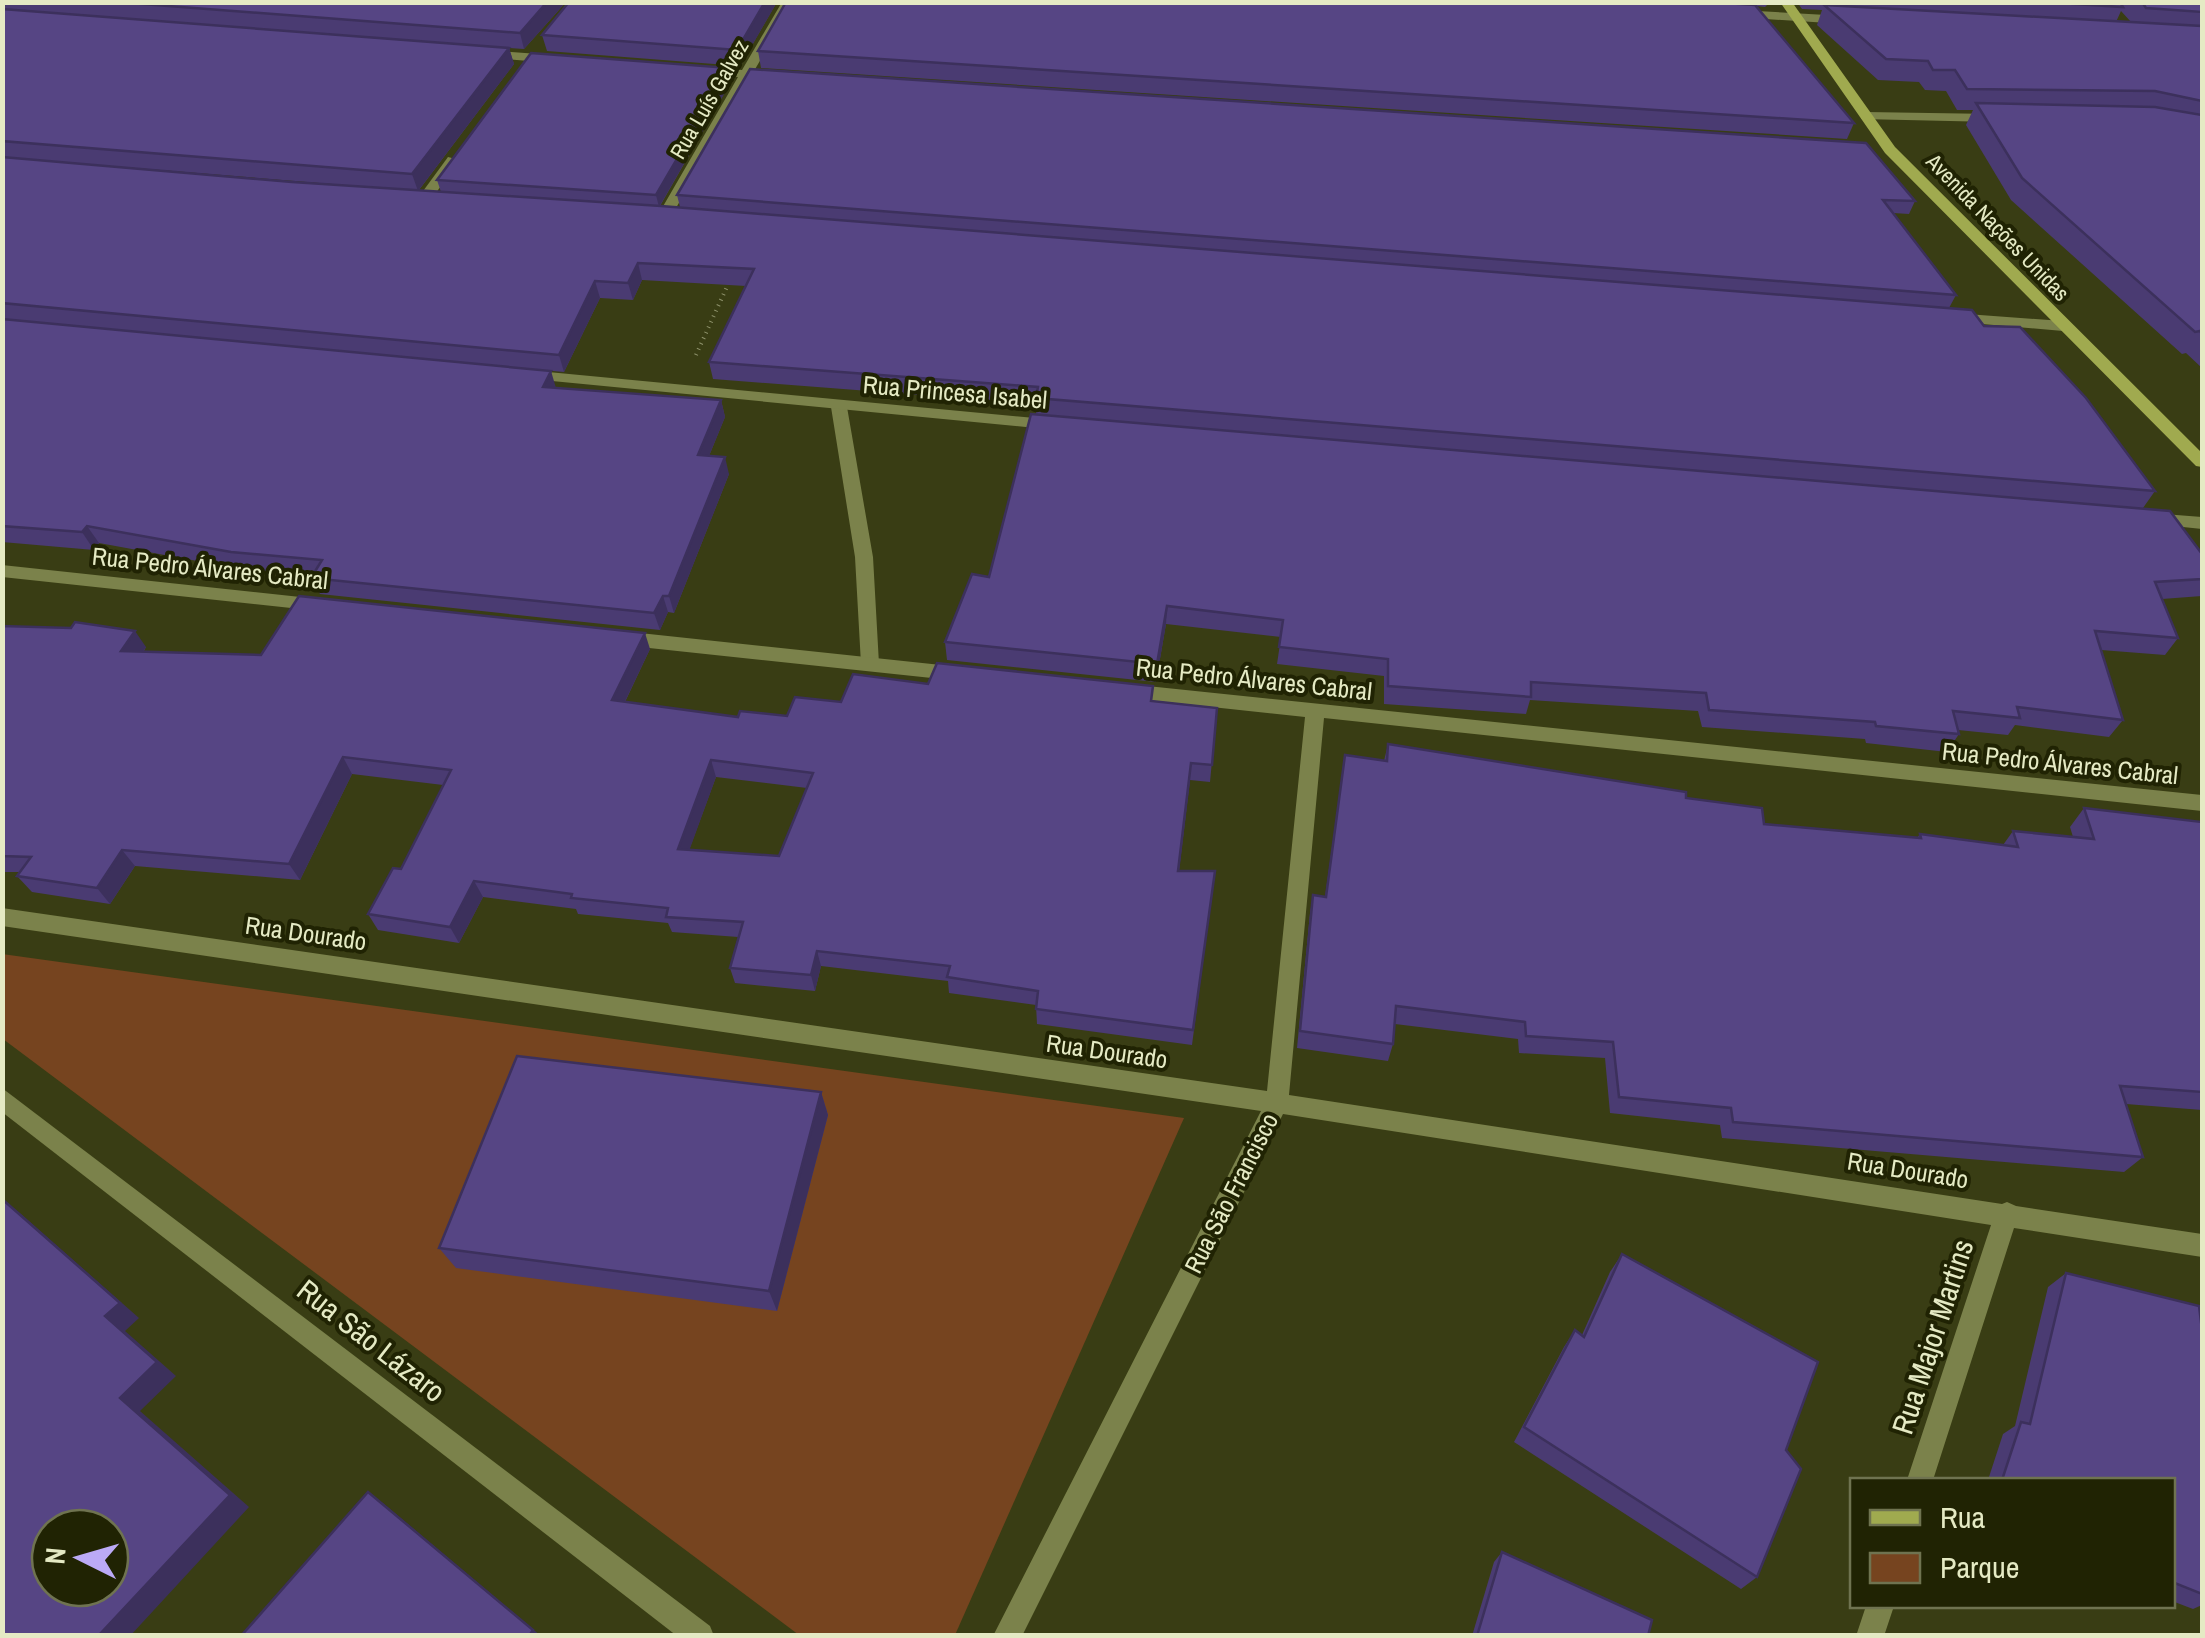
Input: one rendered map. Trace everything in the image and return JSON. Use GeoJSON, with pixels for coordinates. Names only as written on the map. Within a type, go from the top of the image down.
{"type":"FeatureCollection","features":[{"type":"Feature","properties":{"kind":"street","name":"Rua Luís Galvez"},"geometry":{"type":"LineString","coordinates":[[665,215],[788,2]]}},
{"type":"Feature","properties":{"kind":"street","name":"Avenida Nações Unidas"},"geometry":{"type":"LineString","coordinates":[[1786,2],[1890,150],[2202,462]]}},
{"type":"Feature","properties":{"kind":"street"},"geometry":{"type":"LineString","coordinates":[[1725,14],[1854,21]]}},
{"type":"Feature","properties":{"kind":"street"},"geometry":{"type":"LineString","coordinates":[[518,72],[542,43]]}},
{"type":"Feature","properties":{"kind":"street"},"geometry":{"type":"LineString","coordinates":[[472,52],[569,60]]}},
{"type":"Feature","properties":{"kind":"street"},"geometry":{"type":"LineString","coordinates":[[686,70],[784,77]]}},
{"type":"Feature","properties":{"kind":"street"},"geometry":{"type":"LineString","coordinates":[[1866,116],[2003,118]]}},
{"type":"Feature","properties":{"kind":"street"},"geometry":{"type":"LineString","coordinates":[[1871,148],[1890,150]]}},
{"type":"Feature","properties":{"kind":"street"},"geometry":{"type":"LineString","coordinates":[[424,198],[460,151]]}},
{"type":"Feature","properties":{"kind":"street"},"geometry":{"type":"LineString","coordinates":[[407,197],[443,200]]}},
{"type":"Feature","properties":{"kind":"street"},"geometry":{"type":"LineString","coordinates":[[647,214],[684,217]]}},
{"type":"Feature","properties":{"kind":"street"},"geometry":{"type":"LineString","coordinates":[[1944,317],[2063,326]]}},
{"type":"Feature","properties":{"kind":"street","name":"Rua Princesa Isabel"},"geometry":{"type":"LineString","coordinates":[[512,374],[1076,427]]}},
{"type":"Feature","properties":{"kind":"street"},"geometry":{"type":"LineString","coordinates":[[839,407],[864,557],[870,664]]}},
{"type":"Feature","properties":{"kind":"street"},"geometry":{"type":"LineString","coordinates":[[2124,517],[2202,524]]}},
{"type":"Feature","properties":{"kind":"street","name":"Rua Pedro Álvares Cabral"},"geometry":{"type":"LineString","coordinates":[[2,571],[338,607]]}},
{"type":"Feature","properties":{"kind":"street"},"geometry":{"type":"LineString","coordinates":[[594,634],[986,676]]}},
{"type":"Feature","properties":{"kind":"street","name":"Rua Pedro Álvares Cabral"},"geometry":{"type":"LineString","coordinates":[[1102,688],[2202,804]]}},
{"type":"Feature","properties":{"kind":"street","name":"Rua São Francisco"},"geometry":{"type":"LineString","coordinates":[[1007,1636],[1276,1103],[1316,711]]}},
{"type":"Feature","properties":{"kind":"street","name":"Rua Dourado"},"geometry":{"type":"LineString","coordinates":[[2,917],[1276,1103],[2202,1246]]}},
{"type":"Feature","properties":{"kind":"street","name":"Rua São Lázaro"},"geometry":{"type":"LineString","coordinates":[[2,1098],[700,1636]]}},
{"type":"Feature","properties":{"kind":"street","name":"Rua Major Martins"},"geometry":{"type":"LineString","coordinates":[[1921,1478],[2007,1213]]}},
{"type":"Feature","properties":{"kind":"street"},"geometry":{"type":"LineString","coordinates":[[1870,1636],[1879,1608]]}},
{"type":"Feature","properties":{"kind":"path"},"geometry":{"type":"LineString","coordinates":[[684,389],[708,323],[734,273]]}},
{"type":"Feature","properties":{"kind":"green space"},"geometry":{"type":"Polygon","coordinates":[[[2,954],[1184,1118],[955,1635],[799,1635],[3,1039],[2,954]]]}},
{"type":"Feature","properties":{"kind":"building"},"geometry":{"type":"Polygon","coordinates":[[[116,2],[547,2],[520,33],[116,2]]]}},
{"type":"Feature","properties":{"kind":"building"},"geometry":{"type":"Polygon","coordinates":[[[569,2],[765,2],[737,50],[542,35],[569,2]]]}},
{"type":"Feature","properties":{"kind":"building"},"geometry":{"type":"Polygon","coordinates":[[[786,2],[1755,5],[1854,123],[758,51],[786,2]]]}},
{"type":"Feature","properties":{"kind":"building"},"geometry":{"type":"Polygon","coordinates":[[[2043,2],[2120,2],[2123,7],[2043,2]]]}},
{"type":"Feature","properties":{"kind":"building"},"geometry":{"type":"Polygon","coordinates":[[[2142,2],[2202,2],[2202,12],[2146,8],[2142,2]]]}},
{"type":"Feature","properties":{"kind":"building"},"geometry":{"type":"Polygon","coordinates":[[[1824,5],[2202,26],[2202,101],[2155,91],[1967,89],[1955,70],[1933,70],[1928,61],[1886,59],[1824,5]]]}},
{"type":"Feature","properties":{"kind":"building"},"geometry":{"type":"Polygon","coordinates":[[[2,9],[509,48],[412,174],[2,141],[2,9]]]}},
{"type":"Feature","properties":{"kind":"building"},"geometry":{"type":"Polygon","coordinates":[[[531,53],[730,68],[656,195],[437,180],[531,53]]]}},
{"type":"Feature","properties":{"kind":"building"},"geometry":{"type":"Polygon","coordinates":[[[750,69],[1866,143],[1915,201],[1883,200],[1956,295],[677,195],[750,69]]]}},
{"type":"Feature","properties":{"kind":"building"},"geometry":{"type":"Polygon","coordinates":[[[1976,103],[2155,107],[2202,115],[2202,334],[2195,332],[2022,178],[1976,103]]]}},
{"type":"Feature","properties":{"kind":"building"},"geometry":{"type":"Polygon","coordinates":[[[2,157],[1972,310],[1984,326],[2020,327],[2086,398],[2155,491],[1036,398],[1038,387],[709,362],[754,269],[638,263],[628,283],[595,281],[559,355],[2,303],[2,157]]]}},
{"type":"Feature","properties":{"kind":"building"},"geometry":{"type":"Polygon","coordinates":[[[2,319],[551,371],[543,387],[721,400],[698,455],[725,457],[669,596],[663,596],[654,613],[311,578],[322,560],[231,552],[87,526],[82,532],[2,526],[2,319]]]}},
{"type":"Feature","properties":{"kind":"building"},"geometry":{"type":"Polygon","coordinates":[[[1031,414],[2170,511],[2202,554],[2202,579],[2155,582],[2178,638],[2095,631],[2123,720],[2017,707],[2020,718],[1953,711],[1959,734],[1876,726],[1875,722],[1709,710],[1706,693],[1531,682],[1531,697],[1388,686],[1388,659],[1279,647],[1283,620],[1167,606],[1157,664],[945,642],[972,574],[989,577],[1031,414]]]}},
{"type":"Feature","properties":{"kind":"building"},"geometry":{"type":"Polygon","coordinates":[[[299,596],[645,633],[612,700],[738,717],[740,711],[787,716],[795,697],[841,702],[853,674],[928,684],[937,663],[1153,686],[1151,701],[1217,708],[1212,765],[1191,763],[1178,871],[1215,871],[1193,1030],[1036,1009],[1038,991],[947,977],[950,966],[817,951],[811,975],[730,968],[743,922],[666,917],[668,908],[571,898],[572,894],[474,881],[450,927],[368,914],[393,868],[401,869],[451,770],[343,757],[289,864],[122,850],[97,888],[17,876],[31,857],[2,856],[2,626],[71,628],[75,622],[135,631],[121,651],[261,655],[299,596]],[[711,760],[678,849],[779,856],[813,773],[711,760]]]}},
{"type":"Feature","properties":{"kind":"building"},"geometry":{"type":"Polygon","coordinates":[[[1388,744],[1762,808],[1764,824],[1921,838],[1920,834],[2018,847],[2013,831],[2094,839],[2084,808],[2202,822],[2202,1092],[2120,1086],[2143,1157],[1733,1122],[1731,1108],[1619,1097],[1613,1042],[1526,1036],[1525,1022],[1396,1006],[1393,1044],[1300,1031],[1313,895],[1326,897],[1345,755],[1387,761],[1388,744]]]}},
{"type":"Feature","properties":{"kind":"building"},"geometry":{"type":"Polygon","coordinates":[[[517,1056],[821,1092],[769,1291],[439,1248],[517,1056]]]}},
{"type":"Feature","properties":{"kind":"building"},"geometry":{"type":"Polygon","coordinates":[[[2,1199],[120,1303],[105,1316],[157,1362],[120,1398],[230,1495],[130,1602],[130,1508],[30,1508],[30,1608],[124,1608],[98,1636],[2,1636],[2,1199]]]}},
{"type":"Feature","properties":{"kind":"building"},"geometry":{"type":"Polygon","coordinates":[[[1622,1254],[1818,1362],[1786,1450],[1801,1469],[1757,1577],[1524,1427],[1575,1330],[1584,1337],[1622,1254]]]}},
{"type":"Feature","properties":{"kind":"building"},"geometry":{"type":"Polygon","coordinates":[[[2066,1273],[2199,1306],[2202,1594],[2175,1583],[2175,1478],[2003,1478],[2021,1422],[2030,1424],[2066,1273]]]}},
{"type":"Feature","properties":{"kind":"building"},"geometry":{"type":"Polygon","coordinates":[[[368,1492],[533,1630],[529,1636],[241,1636],[368,1492]]]}},
{"type":"Feature","properties":{"kind":"building"},"geometry":{"type":"Polygon","coordinates":[[[1502,1552],[1652,1620],[1648,1636],[1477,1636],[1502,1552]]]}}]}
